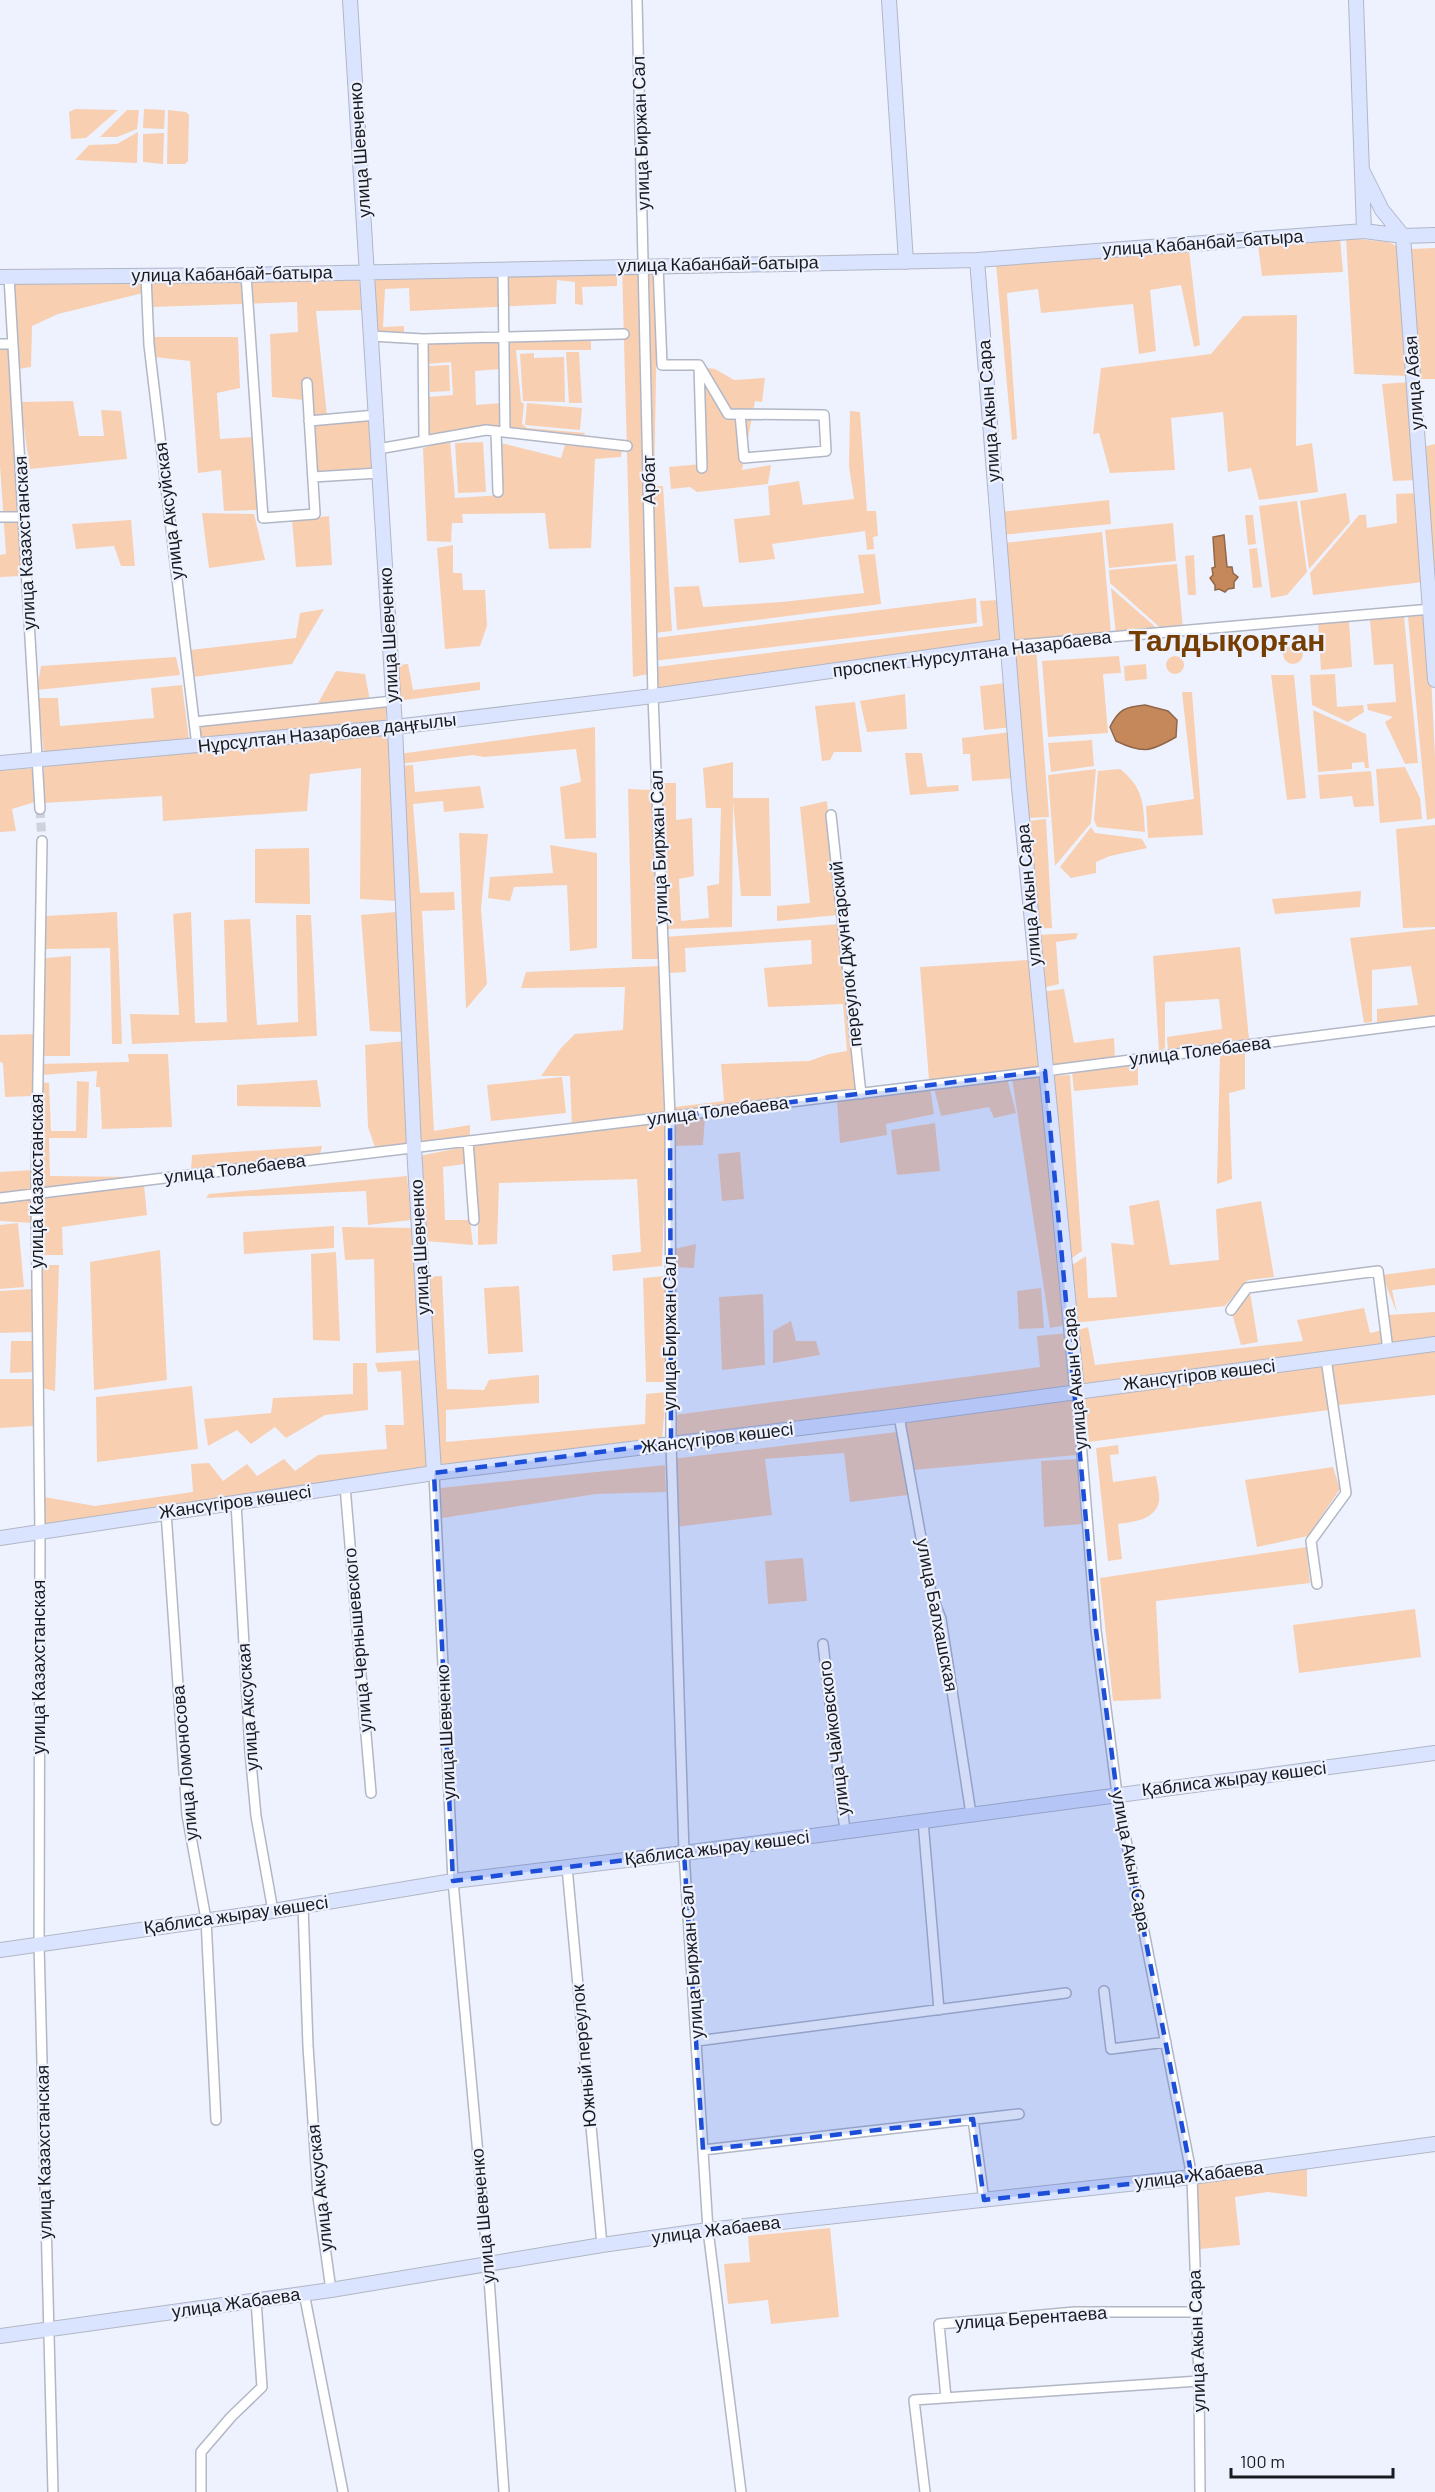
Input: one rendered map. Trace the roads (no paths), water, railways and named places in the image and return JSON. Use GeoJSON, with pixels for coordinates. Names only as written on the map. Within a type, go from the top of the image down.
{"type":"FeatureCollection","features":[{"type":"Feature","properties":{"kind":"main road","name":"улица Шевченко"},"geometry":{"type":"LineString","coordinates":[[350,0],[395,727],[414,1148],[434,1473]]}},
{"type":"Feature","properties":{"kind":"main road"},"geometry":{"type":"LineString","coordinates":[[889,0],[906,262]]}},
{"type":"Feature","properties":{"kind":"main road"},"geometry":{"type":"LineString","coordinates":[[1356,0],[1364,231]]}},
{"type":"Feature","properties":{"kind":"main road"},"geometry":{"type":"LineString","coordinates":[[1362,170],[1382,210],[1403,236]]}},
{"type":"Feature","properties":{"kind":"main road","name":"улица Кабанбай-батыра"},"geometry":{"type":"LineString","coordinates":[[5,277],[246,275],[977,260],[1364,231],[1403,236],[1435,235]]}},
{"type":"Feature","properties":{"kind":"main road","name":"улица Абая"},"geometry":{"type":"LineString","coordinates":[[1403,236],[1433,609],[1435,680]]}},
{"type":"Feature","properties":{"kind":"main road","name":"улица Акын Сара"},"geometry":{"type":"LineString","coordinates":[[977,260],[1007,646],[1045,1071],[1077,1391]]}},
{"type":"Feature","properties":{"kind":"main road","name":"проспект Нурсултана Назарбаева"},"geometry":{"type":"LineString","coordinates":[[653,696],[1007,646]]}},
{"type":"Feature","properties":{"kind":"main road","name":"Нұрсұлтан Назарбаев даңғылы"},"geometry":{"type":"LineString","coordinates":[[0,764],[395,727],[653,696]]}},
{"type":"Feature","properties":{"kind":"main road","name":"Жансүгіров көшесі"},"geometry":{"type":"LineString","coordinates":[[0,1539],[434,1473],[899,1416],[1435,1344]]}},
{"type":"Feature","properties":{"kind":"main road","name":"Қаблиса жырау көшесі"},"geometry":{"type":"LineString","coordinates":[[0,1950],[273,1911],[453,1881],[684,1853],[1435,1752]]}},
{"type":"Feature","properties":{"kind":"main road","name":"улица Жабаева"},"geometry":{"type":"LineString","coordinates":[[0,2336],[331,2290],[602,2245],[708,2230],[1192,2176],[1435,2144]]}},
{"type":"Feature","properties":{"kind":"street","name":"улица Биржан Сал"},"geometry":{"type":"LineString","coordinates":[[637,0],[652,265]]}},
{"type":"Feature","properties":{"kind":"street"},"geometry":{"type":"LineString","coordinates":[[652,265],[662,365],[699,365]]}},
{"type":"Feature","properties":{"kind":"street","name":"Арбат"},"geometry":{"type":"LineString","coordinates":[[652,265],[653,696]]}},
{"type":"Feature","properties":{"kind":"street"},"geometry":{"type":"LineString","coordinates":[[498,492],[504,336],[503,268]]}},
{"type":"Feature","properties":{"kind":"street"},"geometry":{"type":"LineString","coordinates":[[246,275],[263,518],[315,514],[307,384]]}},
{"type":"Feature","properties":{"kind":"street","name":"улица Аксуйская"},"geometry":{"type":"LineString","coordinates":[[146,276],[149,345],[197,746]]}},
{"type":"Feature","properties":{"kind":"street","name":"улица Казахстанская"},"geometry":{"type":"LineString","coordinates":[[5,277],[14,344],[40,809]]}},
{"type":"Feature","properties":{"kind":"street"},"geometry":{"type":"LineString","coordinates":[[371,336],[423,339],[624,334]]}},
{"type":"Feature","properties":{"kind":"street"},"geometry":{"type":"LineString","coordinates":[[423,339],[424,441]]}},
{"type":"Feature","properties":{"kind":"street"},"geometry":{"type":"LineString","coordinates":[[0,344],[14,344]]}},
{"type":"Feature","properties":{"kind":"street"},"geometry":{"type":"LineString","coordinates":[[699,365],[728,414],[740,414],[824,415],[826,451],[744,458],[740,414]]}},
{"type":"Feature","properties":{"kind":"street"},"geometry":{"type":"LineString","coordinates":[[699,365],[702,468]]}},
{"type":"Feature","properties":{"kind":"street"},"geometry":{"type":"LineString","coordinates":[[309,421],[376,415]]}},
{"type":"Feature","properties":{"kind":"street"},"geometry":{"type":"LineString","coordinates":[[378,448],[486,430],[627,446]]}},
{"type":"Feature","properties":{"kind":"street"},"geometry":{"type":"LineString","coordinates":[[313,477],[380,473]]}},
{"type":"Feature","properties":{"kind":"street"},"geometry":{"type":"LineString","coordinates":[[0,517],[24,517]]}},
{"type":"Feature","properties":{"kind":"street","name":"проспект Нурсултана Назарбаева"},"geometry":{"type":"LineString","coordinates":[[1007,646],[1433,609]]}},
{"type":"Feature","properties":{"kind":"street","name":"улица Биржан Сал"},"geometry":{"type":"LineString","coordinates":[[653,696],[670,1117],[670,1443],[684,1853],[708,2230],[741,2492]]}},
{"type":"Feature","properties":{"kind":"street"},"geometry":{"type":"LineString","coordinates":[[194,722],[393,701]]}},
{"type":"Feature","properties":{"kind":"street","name":"переулок Джунгарский"},"geometry":{"type":"LineString","coordinates":[[831,815],[861,1094]]}},
{"type":"Feature","properties":{"kind":"street","name":"улица Казахстанская"},"geometry":{"type":"LineString","coordinates":[[42,841],[36,1194],[40,1532],[39,1944],[53,2492]]}},
{"type":"Feature","properties":{"kind":"street","name":"улица Толебаева"},"geometry":{"type":"LineString","coordinates":[[0,1198],[861,1094],[1435,1021]]}},
{"type":"Feature","properties":{"kind":"street"},"geometry":{"type":"LineString","coordinates":[[468,1141],[474,1220]]}},
{"type":"Feature","properties":{"kind":"street"},"geometry":{"type":"LineString","coordinates":[[1230,1310],[1246,1288],[1378,1271],[1388,1350]]}},
{"type":"Feature","properties":{"kind":"street"},"geometry":{"type":"LineString","coordinates":[[1317,1584],[1311,1541],[1346,1492],[1326,1359]]}},
{"type":"Feature","properties":{"kind":"street","name":"улица Акын Сара"},"geometry":{"type":"LineString","coordinates":[[1077,1391],[1096,1630],[1117,1794],[1192,2176],[1199,2381],[1200,2492]]}},
{"type":"Feature","properties":{"kind":"street","name":"улица Балхашская"},"geometry":{"type":"LineString","coordinates":[[899,1416],[931,1593],[942,1619],[971,1814]]}},
{"type":"Feature","properties":{"kind":"street","name":"улица Шевченко"},"geometry":{"type":"LineString","coordinates":[[434,1473],[453,1881],[488,2264],[504,2492]]}},
{"type":"Feature","properties":{"kind":"street","name":"улица Чернышевского"},"geometry":{"type":"LineString","coordinates":[[345,1486],[371,1793]]}},
{"type":"Feature","properties":{"kind":"street","name":"улица Аксуская"},"geometry":{"type":"LineString","coordinates":[[237,1502],[250,1752],[256,1816],[273,1911]]}},
{"type":"Feature","properties":{"kind":"street","name":"улица Ломоносова"},"geometry":{"type":"LineString","coordinates":[[166,1512],[187,1815],[206,1919],[216,2121]]}},
{"type":"Feature","properties":{"kind":"street","name":"улица Чайковского"},"geometry":{"type":"LineString","coordinates":[[823,1644],[845,1831]]}},
{"type":"Feature","properties":{"kind":"street"},"geometry":{"type":"LineString","coordinates":[[923,1821],[939,2010]]}},
{"type":"Feature","properties":{"kind":"street","name":"Южный переулок"},"geometry":{"type":"LineString","coordinates":[[567,1867],[602,2245]]}},
{"type":"Feature","properties":{"kind":"street","name":"улица Аксуская"},"geometry":{"type":"LineString","coordinates":[[303,1906],[308,2046],[317,2185],[331,2290]]}},
{"type":"Feature","properties":{"kind":"street"},"geometry":{"type":"LineString","coordinates":[[1104,1991],[1111,2049],[1166,2042]]}},
{"type":"Feature","properties":{"kind":"street"},"geometry":{"type":"LineString","coordinates":[[697,2041],[1066,1993]]}},
{"type":"Feature","properties":{"kind":"street"},"geometry":{"type":"LineString","coordinates":[[704,2150],[1019,2114]]}},
{"type":"Feature","properties":{"kind":"street"},"geometry":{"type":"LineString","coordinates":[[973,2119],[984,2200]]}},
{"type":"Feature","properties":{"kind":"street"},"geometry":{"type":"LineString","coordinates":[[304,2293],[343,2492]]}},
{"type":"Feature","properties":{"kind":"street"},"geometry":{"type":"LineString","coordinates":[[201,2492],[201,2452],[231,2417],[262,2387],[256,2300]]}},
{"type":"Feature","properties":{"kind":"street","name":"улица Берентаева"},"geometry":{"type":"LineString","coordinates":[[946,2398],[939,2324],[1075,2312],[1197,2312]]}},
{"type":"Feature","properties":{"kind":"street"},"geometry":{"type":"LineString","coordinates":[[925,2492],[914,2400],[1199,2381]]}},
{"type":"Feature","properties":{"kind":"tunnel"},"geometry":{"type":"LineString","coordinates":[[40,809],[42,841]]}},
{"type":"Feature","properties":{"kind":"district","name":"Талдықорған"},"geometry":{"type":"Point","coordinates":[1227,641]}}]}
